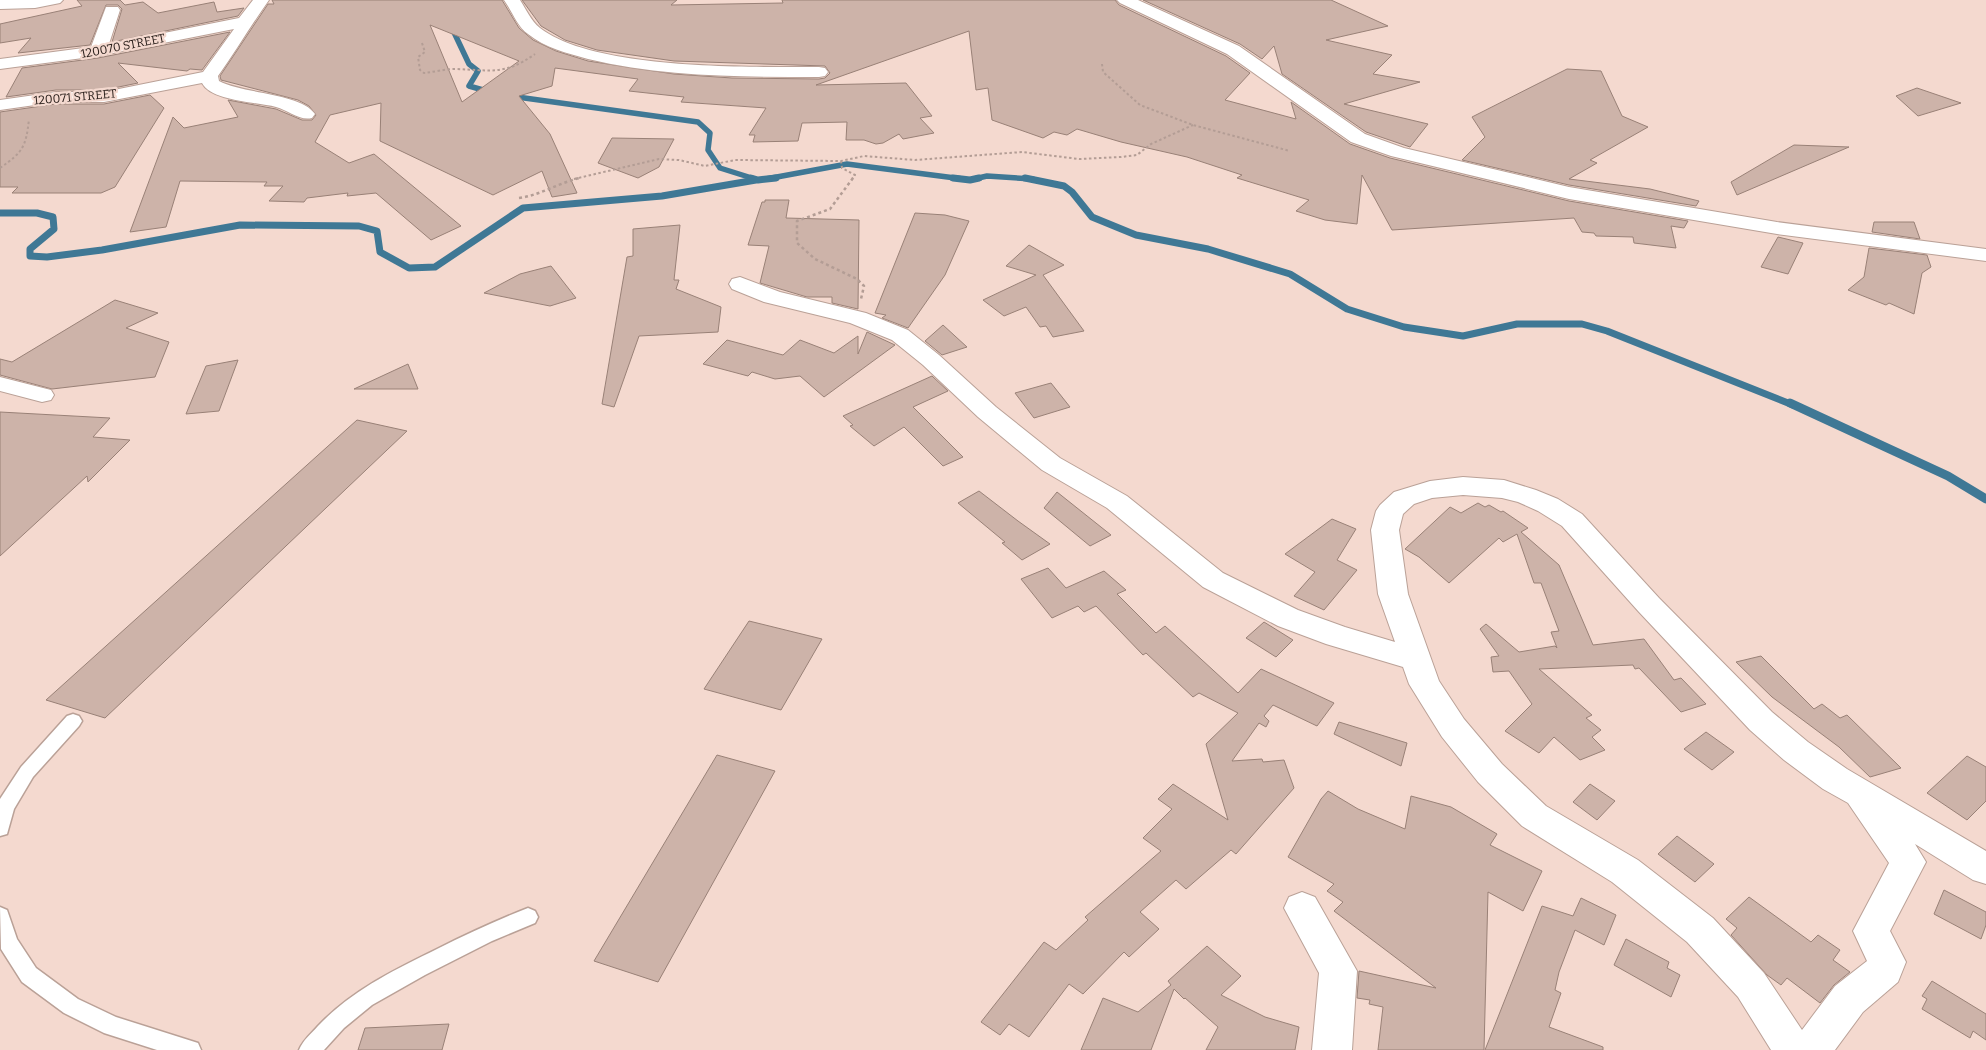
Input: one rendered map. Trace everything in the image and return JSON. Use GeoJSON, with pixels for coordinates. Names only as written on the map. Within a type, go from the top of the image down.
{"type":"FeatureCollection","features":[{"type":"Feature","properties":{"kind":"street"},"geometry":{"type":"LineString","coordinates":[[0,4],[35,3],[54,0]]}},
{"type":"Feature","properties":{"kind":"street"},"geometry":{"type":"LineString","coordinates":[[261,0],[244,22],[237,38],[209,76],[211,84],[228,93],[290,104],[306,114]]}},
{"type":"Feature","properties":{"kind":"street"},"geometry":{"type":"LineString","coordinates":[[512,0],[532,29],[552,42],[568,49],[655,66],[740,72],[819,72]]}},
{"type":"Feature","properties":{"kind":"street"},"geometry":{"type":"LineString","coordinates":[[1125,0],[1233,50],[1358,138],[1391,149],[1569,193],[1617,202],[1842,237],[1986,255]]}},
{"type":"Feature","properties":{"kind":"street"},"geometry":{"type":"LineString","coordinates":[[98,51],[112,10]]}},
{"type":"Feature","properties":{"kind":"street","name":"120070 STREET"},"geometry":{"type":"LineString","coordinates":[[0,64],[98,51],[244,22]]}},
{"type":"Feature","properties":{"kind":"street","name":"120071 STREET"},"geometry":{"type":"LineString","coordinates":[[0,105],[56,97],[104,97],[209,76]]}},
{"type":"Feature","properties":{"kind":"street"},"geometry":{"type":"LineString","coordinates":[[740,284],[772,297],[858,318],[900,335],[931,360],[987,412],[1050,464],[1117,502],[1213,580],[1288,618],[1337,636],[1416,659]]}},
{"type":"Feature","properties":{"kind":"street"},"geometry":{"type":"LineString","coordinates":[[0,384],[42,395]]}},
{"type":"Feature","properties":{"kind":"street"},"geometry":{"type":"LineString","coordinates":[[1793,1050],[1751,984],[1700,930],[1625,871],[1534,816],[1490,774],[1453,728],[1425,684],[1392,594],[1385,530],[1390,511],[1404,498],[1430,490],[1463,486],[1504,490],[1528,496],[1548,505],[1572,520],[1761,721],[1796,751],[1858,793],[1986,869]]}},
{"type":"Feature","properties":{"kind":"street"},"geometry":{"type":"LineString","coordinates":[[1811,1050],[1849,999],[1885,970],[1887,962],[1871,931],[1908,862],[1858,793]]}},
{"type":"Feature","properties":{"kind":"street"},"geometry":{"type":"LineString","coordinates":[[1302,908],[1338,971],[1332,1050]]}},
{"type":"Feature","properties":{"kind":"lane"},"geometry":{"type":"LineString","coordinates":[[0,828],[5,807],[27,772],[73,720]]}},
{"type":"Feature","properties":{"kind":"lane"},"geometry":{"type":"LineString","coordinates":[[0,916],[8,943],[29,975],[71,1006],[112,1026],[190,1050]]}},
{"type":"Feature","properties":{"kind":"lane"},"geometry":{"type":"LineString","coordinates":[[310,1050],[337,1021],[365,998],[418,968],[477,939],[528,918]]}},
{"type":"Feature","properties":{"kind":"path"},"geometry":{"type":"LineString","coordinates":[[422,44],[425,52],[418,57],[420,70],[432,73],[456,68],[466,71],[503,70],[521,64],[552,42]]}},
{"type":"Feature","properties":{"kind":"path"},"geometry":{"type":"LineString","coordinates":[[1102,64],[1103,72],[1140,105],[1193,125],[1290,151]]}},
{"type":"Feature","properties":{"kind":"path"},"geometry":{"type":"LineString","coordinates":[[0,168],[22,153],[27,143],[31,101]]}},
{"type":"Feature","properties":{"kind":"path"},"geometry":{"type":"LineString","coordinates":[[519,198],[546,192],[556,188],[562,182],[660,159],[679,160],[705,166],[735,160],[841,161],[864,156],[915,160],[1022,152],[1079,159],[1121,157],[1137,155],[1151,144],[1193,125]]}},
{"type":"Feature","properties":{"kind":"path"},"geometry":{"type":"LineString","coordinates":[[841,161],[842,168],[855,175],[830,209],[797,221],[797,243],[816,259],[857,279],[864,286],[858,318]]}},
{"type":"Feature","properties":{"kind":"building"},"geometry":{"type":"Polygon","coordinates":[[[77,0],[120,0],[125,5],[143,2],[158,13],[214,2],[217,12],[244,8],[238,16],[112,42],[122,9],[118,5],[106,5],[90,45],[18,53],[31,38],[0,43],[0,24],[82,6],[77,0]]]}},
{"type":"Feature","properties":{"kind":"building"},"geometry":{"type":"Polygon","coordinates":[[[272,0],[502,0],[519,28],[533,40],[556,51],[588,61],[674,74],[732,78],[819,79],[825,78],[830,73],[825,66],[674,61],[597,50],[565,40],[541,26],[522,0],[677,0],[671,5],[783,3],[782,0],[1115,0],[1119,5],[1226,56],[1250,73],[1225,100],[1296,119],[1291,102],[1350,144],[1390,158],[1569,201],[1688,221],[1684,228],[1671,226],[1676,248],[1634,243],[1633,237],[1596,236],[1594,233],[1582,232],[1574,218],[1392,230],[1362,175],[1357,224],[1325,220],[1296,211],[1309,200],[1237,178],[1242,175],[1187,157],[1121,142],[1077,129],[1067,135],[1054,132],[1043,138],[992,120],[988,88],[976,90],[969,31],[816,85],[906,83],[932,116],[920,118],[934,133],[903,139],[899,134],[883,143],[876,144],[864,140],[846,140],[847,122],[802,123],[798,141],[753,142],[755,135],[749,135],[766,108],[681,102],[684,97],[629,91],[638,79],[555,68],[552,86],[519,96],[550,134],[577,193],[552,197],[542,171],[493,195],[380,141],[381,103],[330,115],[315,142],[349,163],[374,154],[461,226],[431,240],[376,193],[347,196],[348,193],[307,198],[304,202],[269,201],[283,186],[264,186],[267,182],[180,181],[166,227],[130,232],[173,117],[184,128],[238,117],[228,100],[276,109],[302,120],[312,120],[316,115],[309,106],[298,100],[221,80],[220,76],[268,4],[274,4],[272,0]],[[430,25],[462,102],[519,61],[430,25]]]}},
{"type":"Feature","properties":{"kind":"building"},"geometry":{"type":"Polygon","coordinates":[[[1143,0],[1331,0],[1388,26],[1326,40],[1392,55],[1373,74],[1420,82],[1344,104],[1428,124],[1410,147],[1366,132],[1282,74],[1274,46],[1262,59],[1240,44],[1143,0]]]}},
{"type":"Feature","properties":{"kind":"building"},"geometry":{"type":"Polygon","coordinates":[[[230,32],[202,70],[190,69],[187,71],[118,63],[138,83],[104,90],[56,90],[6,97],[22,68],[98,58],[230,32]]]}},
{"type":"Feature","properties":{"kind":"building"},"geometry":{"type":"Polygon","coordinates":[[[1567,69],[1601,71],[1622,116],[1648,127],[1590,160],[1597,163],[1569,179],[1650,189],[1699,201],[1696,206],[1569,185],[1462,160],[1485,137],[1472,117],[1567,69]]]}},
{"type":"Feature","properties":{"kind":"building"},"geometry":{"type":"Polygon","coordinates":[[[1917,88],[1961,103],[1918,116],[1896,96],[1917,88]]]}},
{"type":"Feature","properties":{"kind":"building"},"geometry":{"type":"Polygon","coordinates":[[[150,95],[164,108],[115,187],[101,193],[12,193],[18,187],[0,187],[0,112],[56,104],[104,104],[150,95]]]}},
{"type":"Feature","properties":{"kind":"building"},"geometry":{"type":"Polygon","coordinates":[[[612,138],[674,139],[659,167],[638,178],[598,163],[612,138]]]}},
{"type":"Feature","properties":{"kind":"building"},"geometry":{"type":"Polygon","coordinates":[[[1794,145],[1849,147],[1737,195],[1731,182],[1794,145]]]}},
{"type":"Feature","properties":{"kind":"building"},"geometry":{"type":"Polygon","coordinates":[[[765,200],[789,200],[786,218],[859,220],[858,309],[832,303],[832,297],[807,297],[760,283],[769,246],[748,245],[762,202],[765,202],[765,200]]]}},
{"type":"Feature","properties":{"kind":"building"},"geometry":{"type":"Polygon","coordinates":[[[915,213],[945,215],[969,221],[945,275],[908,328],[882,318],[886,315],[875,313],[915,213]]]}},
{"type":"Feature","properties":{"kind":"building"},"geometry":{"type":"Polygon","coordinates":[[[1874,222],[1914,222],[1920,239],[1872,232],[1874,222]]]}},
{"type":"Feature","properties":{"kind":"building"},"geometry":{"type":"Polygon","coordinates":[[[680,225],[674,280],[679,280],[676,289],[721,307],[718,332],[639,336],[614,407],[602,404],[627,257],[633,256],[633,229],[680,225]]]}},
{"type":"Feature","properties":{"kind":"building"},"geometry":{"type":"Polygon","coordinates":[[[1778,237],[1803,243],[1788,274],[1761,267],[1778,237]]]}},
{"type":"Feature","properties":{"kind":"building"},"geometry":{"type":"Polygon","coordinates":[[[1029,245],[1064,265],[1043,275],[1084,331],[1053,337],[1046,326],[1040,327],[1026,307],[1004,316],[983,300],[1036,275],[1006,266],[1029,245]]]}},
{"type":"Feature","properties":{"kind":"building"},"geometry":{"type":"Polygon","coordinates":[[[1869,248],[1927,255],[1931,267],[1922,273],[1914,314],[1889,303],[1886,305],[1848,290],[1864,277],[1869,248]]]}},
{"type":"Feature","properties":{"kind":"building"},"geometry":{"type":"Polygon","coordinates":[[[551,266],[576,298],[550,306],[484,293],[520,274],[551,266]]]}},
{"type":"Feature","properties":{"kind":"building"},"geometry":{"type":"Polygon","coordinates":[[[115,300],[158,313],[126,328],[169,342],[155,377],[52,389],[0,375],[0,359],[12,362],[115,300]]]}},
{"type":"Feature","properties":{"kind":"building"},"geometry":{"type":"Polygon","coordinates":[[[943,325],[967,347],[942,355],[925,341],[943,325]]]}},
{"type":"Feature","properties":{"kind":"building"},"geometry":{"type":"Polygon","coordinates":[[[867,332],[895,345],[824,397],[800,376],[775,379],[752,372],[748,376],[703,364],[727,340],[783,355],[800,340],[834,353],[858,336],[858,354],[867,332]]]}},
{"type":"Feature","properties":{"kind":"building"},"geometry":{"type":"Polygon","coordinates":[[[238,360],[219,411],[186,414],[206,366],[238,360]]]}},
{"type":"Feature","properties":{"kind":"building"},"geometry":{"type":"Polygon","coordinates":[[[408,364],[418,389],[354,389],[408,364]]]}},
{"type":"Feature","properties":{"kind":"building"},"geometry":{"type":"Polygon","coordinates":[[[932,376],[948,391],[913,407],[963,457],[943,466],[904,427],[874,446],[850,426],[853,425],[843,416],[932,376]]]}},
{"type":"Feature","properties":{"kind":"building"},"geometry":{"type":"Polygon","coordinates":[[[1051,383],[1070,407],[1034,418],[1015,393],[1051,383]]]}},
{"type":"Feature","properties":{"kind":"building"},"geometry":{"type":"Polygon","coordinates":[[[0,412],[110,418],[93,437],[130,440],[88,482],[87,476],[0,556],[0,412]]]}},
{"type":"Feature","properties":{"kind":"building"},"geometry":{"type":"Polygon","coordinates":[[[357,420],[407,431],[105,718],[46,700],[357,420]]]}},
{"type":"Feature","properties":{"kind":"building"},"geometry":{"type":"Polygon","coordinates":[[[979,491],[1050,544],[1022,560],[1002,543],[1005,542],[958,503],[979,491]]]}},
{"type":"Feature","properties":{"kind":"building"},"geometry":{"type":"Polygon","coordinates":[[[1057,492],[1111,535],[1090,546],[1044,508],[1057,492]]]}},
{"type":"Feature","properties":{"kind":"building"},"geometry":{"type":"Polygon","coordinates":[[[1478,503],[1485,507],[1489,505],[1501,512],[1503,511],[1528,528],[1521,532],[1559,565],[1593,645],[1644,639],[1674,680],[1681,678],[1706,704],[1681,712],[1639,668],[1635,669],[1633,665],[1539,669],[1592,715],[1586,718],[1601,730],[1592,737],[1605,750],[1580,760],[1554,737],[1539,753],[1505,731],[1532,704],[1509,671],[1493,672],[1491,657],[1499,656],[1480,629],[1486,624],[1519,652],[1555,646],[1557,648],[1551,632],[1559,631],[1541,583],[1534,583],[1517,534],[1503,542],[1499,538],[1449,583],[1419,557],[1405,549],[1450,507],[1461,513],[1478,503]]]}},
{"type":"Feature","properties":{"kind":"building"},"geometry":{"type":"Polygon","coordinates":[[[1332,519],[1356,529],[1337,560],[1357,570],[1324,610],[1294,596],[1315,572],[1285,554],[1332,519]]]}},
{"type":"Feature","properties":{"kind":"building"},"geometry":{"type":"Polygon","coordinates":[[[1048,568],[1066,588],[1104,571],[1126,590],[1117,594],[1156,633],[1165,626],[1238,693],[1261,669],[1334,703],[1317,726],[1273,705],[1264,716],[1269,721],[1266,727],[1259,723],[1232,761],[1262,759],[1263,762],[1284,760],[1294,788],[1236,854],[1231,850],[1186,889],[1176,880],[1140,912],[1159,929],[1129,957],[1124,952],[1083,994],[1069,984],[1029,1037],[1009,1024],[1000,1035],[981,1022],[1044,942],[1056,950],[1088,920],[1085,917],[1161,851],[1143,838],[1172,809],[1158,799],[1173,784],[1228,820],[1206,744],[1238,713],[1199,693],[1193,697],[1146,653],[1143,655],[1096,606],[1084,612],[1078,606],[1052,618],[1021,579],[1048,568]]]}},
{"type":"Feature","properties":{"kind":"building"},"geometry":{"type":"Polygon","coordinates":[[[749,621],[822,639],[781,710],[704,689],[749,621]]]}},
{"type":"Feature","properties":{"kind":"building"},"geometry":{"type":"Polygon","coordinates":[[[1264,622],[1293,640],[1276,657],[1246,638],[1264,622]]]}},
{"type":"Feature","properties":{"kind":"building"},"geometry":{"type":"Polygon","coordinates":[[[1761,656],[1814,709],[1822,704],[1840,718],[1847,715],[1901,768],[1870,777],[1839,747],[1772,697],[1736,662],[1761,656]]]}},
{"type":"Feature","properties":{"kind":"building"},"geometry":{"type":"Polygon","coordinates":[[[1339,722],[1407,743],[1401,766],[1334,734],[1339,722]]]}},
{"type":"Feature","properties":{"kind":"building"},"geometry":{"type":"Polygon","coordinates":[[[1706,732],[1734,752],[1712,770],[1684,749],[1706,732]]]}},
{"type":"Feature","properties":{"kind":"building"},"geometry":{"type":"Polygon","coordinates":[[[717,755],[775,771],[658,982],[594,961],[717,755]]]}},
{"type":"Feature","properties":{"kind":"building"},"geometry":{"type":"Polygon","coordinates":[[[1967,756],[1986,767],[1986,801],[1967,820],[1927,793],[1967,756]]]}},
{"type":"Feature","properties":{"kind":"building"},"geometry":{"type":"Polygon","coordinates":[[[1590,784],[1615,801],[1597,820],[1573,802],[1590,784]]]}},
{"type":"Feature","properties":{"kind":"building"},"geometry":{"type":"Polygon","coordinates":[[[1328,791],[1358,809],[1405,829],[1411,796],[1451,807],[1497,834],[1490,845],[1542,871],[1523,911],[1488,892],[1484,1050],[1378,1050],[1383,1007],[1369,1004],[1370,1000],[1357,998],[1359,971],[1436,988],[1334,911],[1343,902],[1327,891],[1334,884],[1288,857],[1321,799],[1328,791]]]}},
{"type":"Feature","properties":{"kind":"building"},"geometry":{"type":"Polygon","coordinates":[[[1677,836],[1714,864],[1695,882],[1658,854],[1677,836]]]}},
{"type":"Feature","properties":{"kind":"building"},"geometry":{"type":"Polygon","coordinates":[[[1944,890],[1986,912],[1986,925],[1981,939],[1934,914],[1944,890]]]}},
{"type":"Feature","properties":{"kind":"building"},"geometry":{"type":"Polygon","coordinates":[[[1749,897],[1811,942],[1818,935],[1840,950],[1833,960],[1850,972],[1834,985],[1820,1003],[1787,978],[1781,985],[1767,975],[1731,935],[1737,928],[1726,919],[1749,897]]]}},
{"type":"Feature","properties":{"kind":"building"},"geometry":{"type":"Polygon","coordinates":[[[1581,898],[1616,915],[1604,945],[1575,930],[1559,972],[1555,990],[1561,993],[1549,1027],[1603,1047],[1603,1050],[1485,1050],[1542,906],[1573,916],[1581,898]]]}},
{"type":"Feature","properties":{"kind":"building"},"geometry":{"type":"Polygon","coordinates":[[[1626,939],[1669,962],[1667,968],[1680,975],[1671,997],[1614,965],[1626,939]]]}},
{"type":"Feature","properties":{"kind":"building"},"geometry":{"type":"Polygon","coordinates":[[[1207,946],[1241,976],[1221,995],[1265,1017],[1299,1027],[1295,1050],[1206,1050],[1218,1027],[1174,989],[1151,1050],[1081,1050],[1103,998],[1138,1012],[1171,985],[1168,981],[1207,946]]]}},
{"type":"Feature","properties":{"kind":"building"},"geometry":{"type":"Polygon","coordinates":[[[1932,981],[1986,1014],[1986,1040],[1973,1031],[1970,1038],[1922,1009],[1927,999],[1922,996],[1932,981]]]}},
{"type":"Feature","properties":{"kind":"building"},"geometry":{"type":"Polygon","coordinates":[[[449,1024],[442,1050],[358,1050],[365,1028],[449,1024]]]}},
{"type":"Feature","properties":{"kind":"waterway"},"geometry":{"type":"LineString","coordinates":[[451,26],[469,64],[478,71],[469,86],[490,92]]}},
{"type":"Feature","properties":{"kind":"waterway"},"geometry":{"type":"LineString","coordinates":[[510,96],[698,122],[710,133],[708,150],[720,168],[755,179]]}},
{"type":"Feature","properties":{"kind":"waterway"},"geometry":{"type":"LineString","coordinates":[[766,179],[847,164],[963,179]]}},
{"type":"Feature","properties":{"kind":"waterway"},"geometry":{"type":"LineString","coordinates":[[974,179],[987,176],[1028,179]]}},
{"type":"Feature","properties":{"kind":"waterway"},"geometry":{"type":"LineString","coordinates":[[751,178],[758,180],[776,178]]}},
{"type":"Feature","properties":{"kind":"waterway"},"geometry":{"type":"LineString","coordinates":[[953,178],[970,180],[979,178]]}},
{"type":"Feature","properties":{"kind":"waterway"},"geometry":{"type":"LineString","coordinates":[[1028,179],[1033,179]]}},
{"type":"Feature","properties":{"kind":"waterway"},"geometry":{"type":"LineString","coordinates":[[1028,179],[1064,186],[1072,192],[1092,217],[1136,235],[1208,249],[1290,274],[1347,309],[1404,327],[1463,336],[1517,324],[1582,324],[1607,331],[1793,405]]}},
{"type":"Feature","properties":{"kind":"waterway"},"geometry":{"type":"LineString","coordinates":[[0,213],[37,213],[53,217],[54,229],[30,249],[30,256],[47,257],[102,250],[240,225],[359,226],[377,231],[380,252],[409,268],[435,267],[523,208],[662,196],[756,180]]}},
{"type":"Feature","properties":{"kind":"waterway"},"geometry":{"type":"LineString","coordinates":[[1790,403],[1948,476],[1986,499]]}}]}
